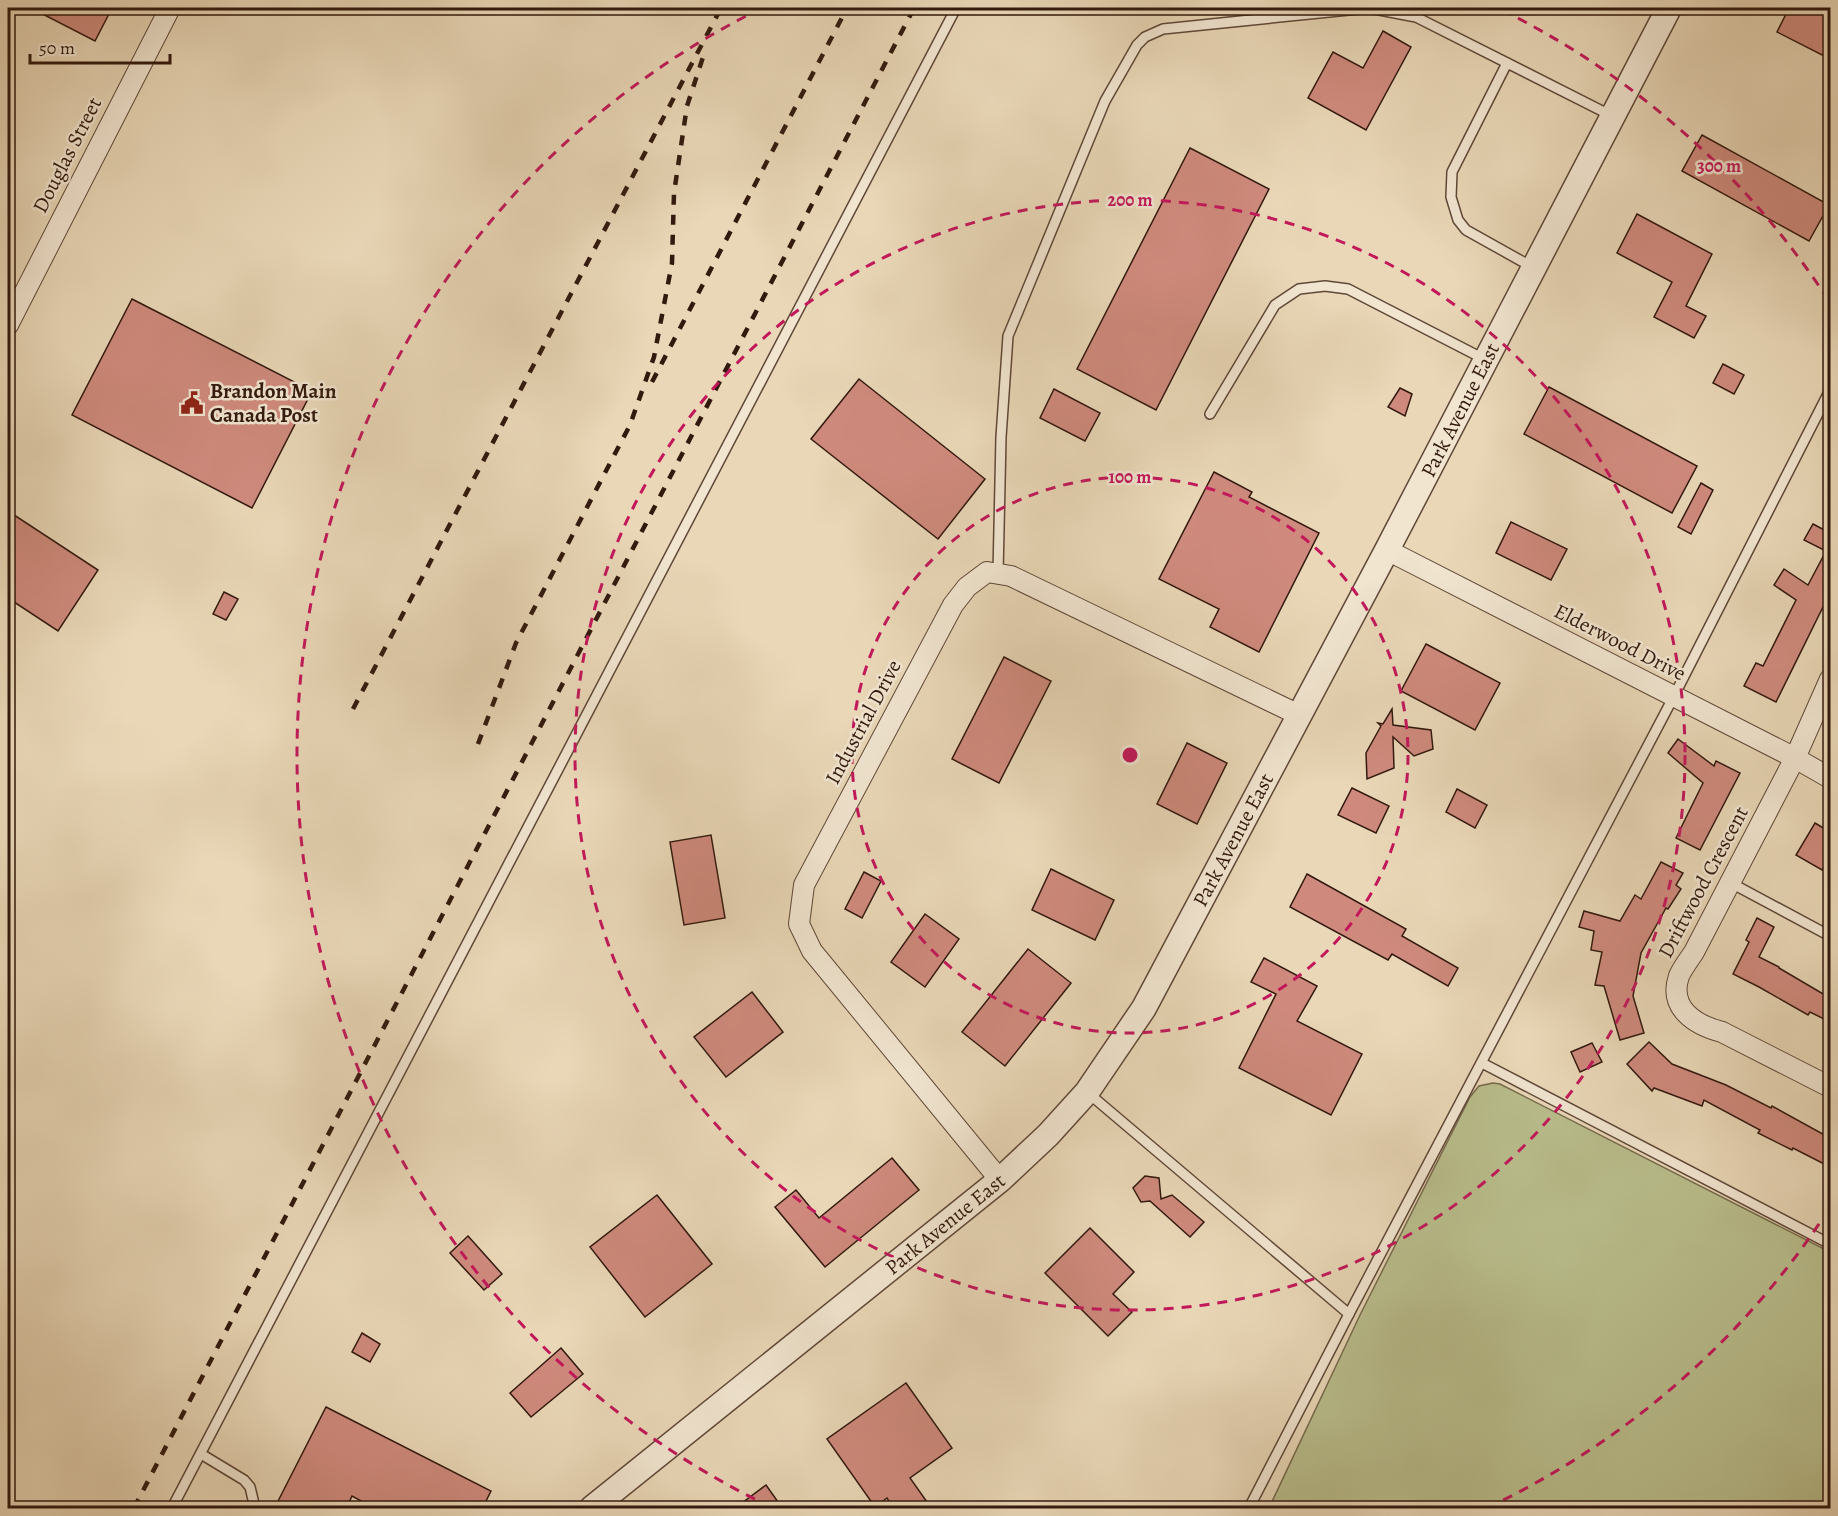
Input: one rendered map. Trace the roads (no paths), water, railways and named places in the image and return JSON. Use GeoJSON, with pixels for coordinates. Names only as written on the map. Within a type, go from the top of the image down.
{"type":"FeatureCollection","features":[{"type":"Feature","properties":{"kind":"street","name":"Douglas Street"},"geometry":{"type":"LineString","coordinates":[[8,325],[170,8]]}},
{"type":"Feature","properties":{"kind":"street","name":"Park Avenue East"},"geometry":{"type":"LineString","coordinates":[[592,1509],[1000,1180],[1048,1135],[1087,1092],[1144,1008],[1388,550],[1669,8]]}},
{"type":"Feature","properties":{"kind":"street","name":"Elderwood Drive"},"geometry":{"type":"LineString","coordinates":[[1388,550],[1830,778]]}},
{"type":"Feature","properties":{"kind":"street","name":"Industrial Drive"},"geometry":{"type":"LineString","coordinates":[[998,574],[987,573],[966,587],[952,605],[804,885],[799,924],[812,951],[1000,1180]]}},
{"type":"Feature","properties":{"kind":"street"},"geometry":{"type":"LineString","coordinates":[[998,574],[1011,576],[1299,715]]}},
{"type":"Feature","properties":{"kind":"street","name":"Driftwood Crescent"},"geometry":{"type":"LineString","coordinates":[[1830,679],[1795,758],[1695,952],[1679,977],[1677,993],[1681,1006],[1691,1018],[1705,1027],[1722,1032],[1830,1087]]}},
{"type":"Feature","properties":{"kind":"lane"},"geometry":{"type":"LineString","coordinates":[[172,1509],[956,8]]}},
{"type":"Feature","properties":{"kind":"lane"},"geometry":{"type":"LineString","coordinates":[[998,574],[1001,437],[1008,336],[1105,101],[1137,45],[1145,37],[1163,29],[1369,8],[1416,17],[1613,116]]}},
{"type":"Feature","properties":{"kind":"lane"},"geometry":{"type":"LineString","coordinates":[[1508,63],[1452,172],[1451,198],[1458,220],[1466,230],[1534,268]]}},
{"type":"Feature","properties":{"kind":"lane"},"geometry":{"type":"LineString","coordinates":[[1210,414],[1275,305],[1299,289],[1324,286],[1348,289],[1486,360]]}},
{"type":"Feature","properties":{"kind":"lane"},"geometry":{"type":"LineString","coordinates":[[1249,1509],[1674,696],[1830,390]]}},
{"type":"Feature","properties":{"kind":"lane"},"geometry":{"type":"LineString","coordinates":[[1731,883],[1830,936]]}},
{"type":"Feature","properties":{"kind":"lane"},"geometry":{"type":"LineString","coordinates":[[1482,1063],[1830,1244]]}},
{"type":"Feature","properties":{"kind":"lane"},"geometry":{"type":"LineString","coordinates":[[1087,1092],[1349,1314]]}},
{"type":"Feature","properties":{"kind":"lane"},"geometry":{"type":"LineString","coordinates":[[201,1454],[244,1480],[250,1487],[255,1509]]}},
{"type":"Feature","properties":{"kind":"railway"},"geometry":{"type":"LineString","coordinates":[[353,709],[721,8]]}},
{"type":"Feature","properties":{"kind":"railway"},"geometry":{"type":"LineString","coordinates":[[652,382],[847,8]]}},
{"type":"Feature","properties":{"kind":"railway"},"geometry":{"type":"LineString","coordinates":[[134,1508],[914,8]]}},
{"type":"Feature","properties":{"kind":"railway"},"geometry":{"type":"LineString","coordinates":[[478,744],[516,643],[630,425],[654,357],[672,263],[674,193],[687,106],[705,51]]}},
{"type":"Feature","properties":{"kind":"place","name":"Brandon Main Canada Post"},"geometry":{"type":"Point","coordinates":[192,403]}}]}
